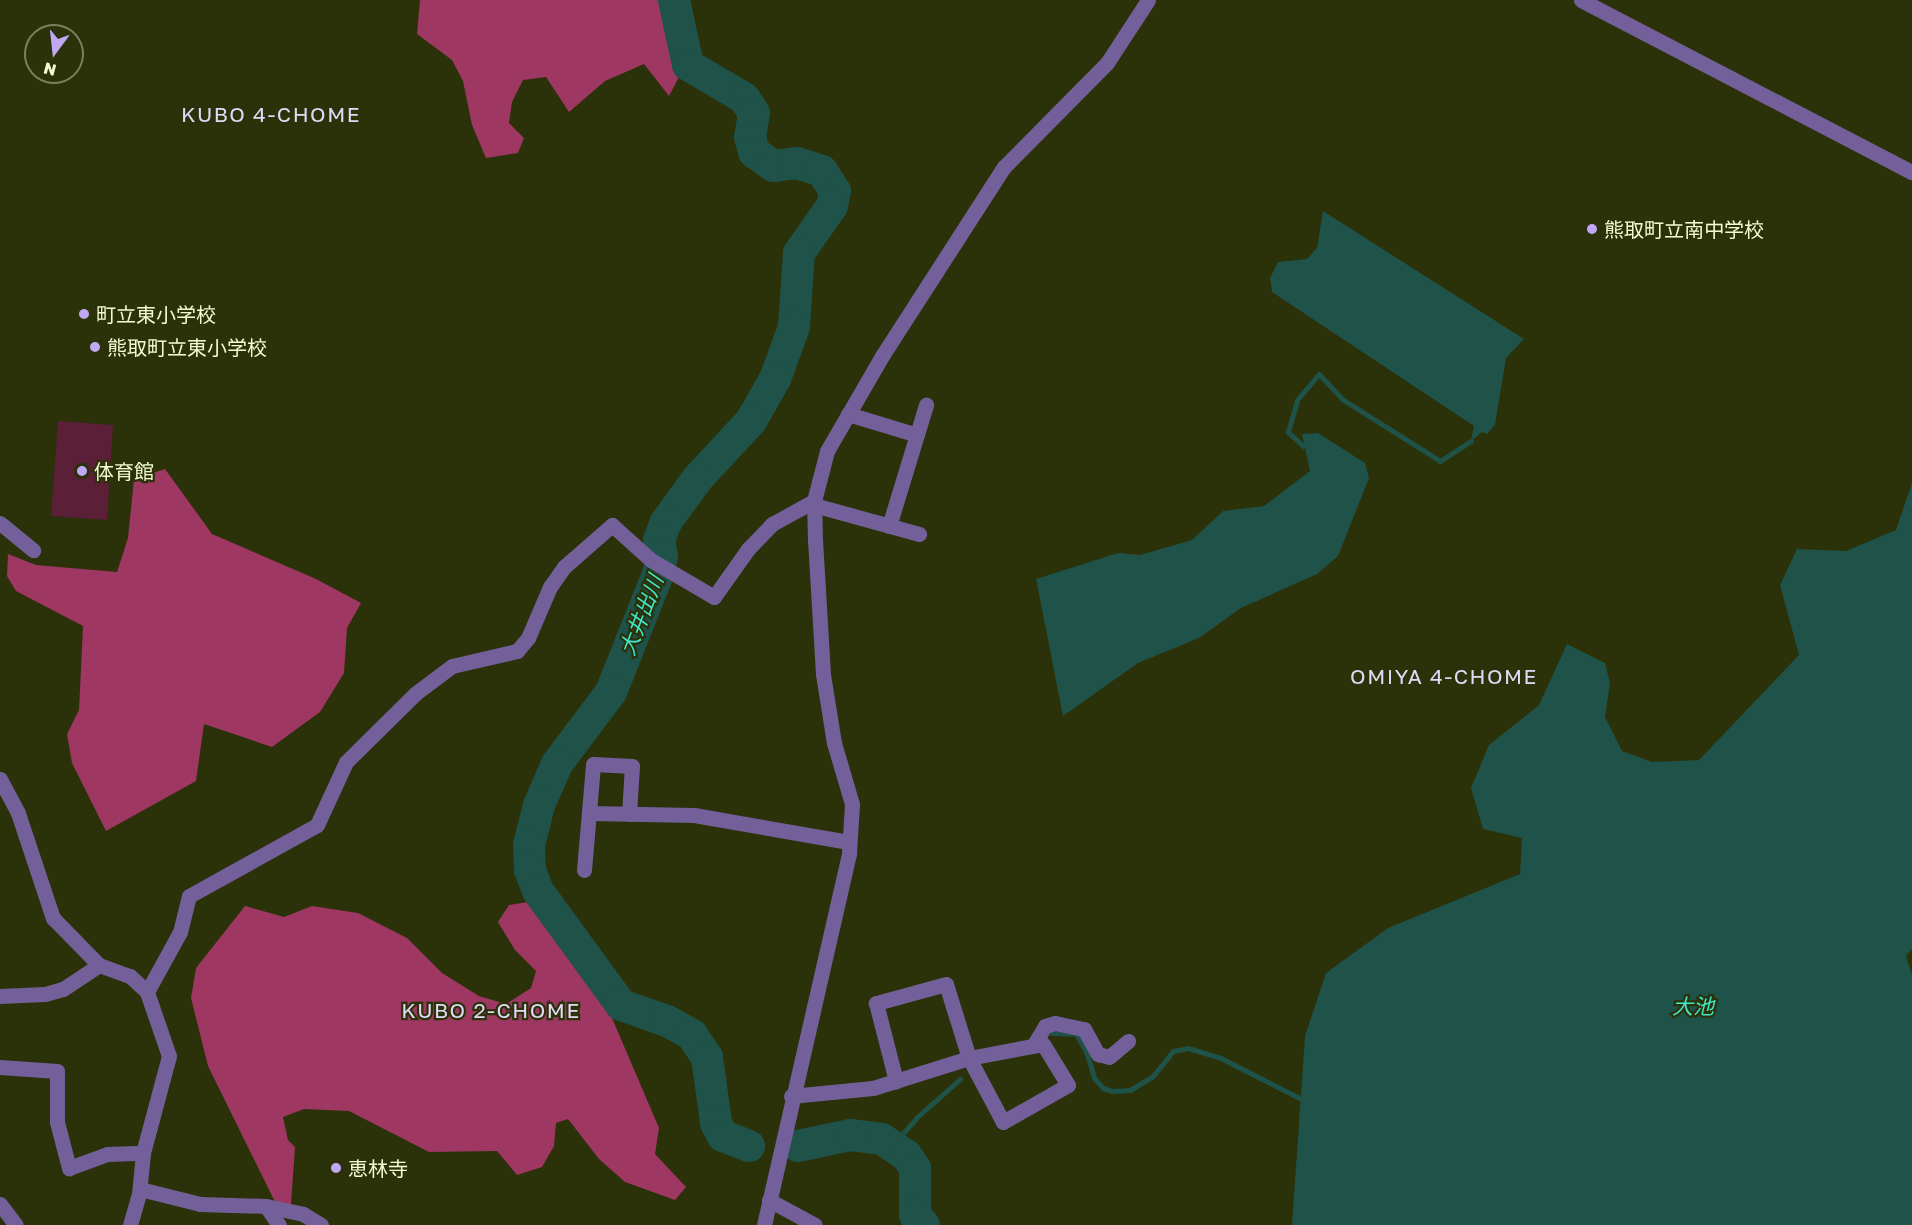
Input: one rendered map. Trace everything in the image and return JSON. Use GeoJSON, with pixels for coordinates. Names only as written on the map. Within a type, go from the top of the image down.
{"type":"FeatureCollection","features":[{"type":"Feature","properties":{"kind":"street"},"geometry":{"type":"LineString","coordinates":[[764,1225],[849,842],[852,804],[834,743],[824,674],[814,503],[827,451],[1004,167],[1107,63],[1148,0]]}},
{"type":"Feature","properties":{"kind":"street"},"geometry":{"type":"LineString","coordinates":[[1581,0],[1912,172]]}},
{"type":"Feature","properties":{"kind":"street"},"geometry":{"type":"LineString","coordinates":[[889,526],[926,405]]}},
{"type":"Feature","properties":{"kind":"street"},"geometry":{"type":"LineString","coordinates":[[848,414],[918,435]]}},
{"type":"Feature","properties":{"kind":"street"},"geometry":{"type":"LineString","coordinates":[[147,992],[180,932],[189,896],[316,825],[346,762],[416,693],[452,666],[517,651],[528,638],[550,587],[564,567],[612,525],[651,560],[714,597],[748,549],[772,524],[814,503],[919,534]]}},
{"type":"Feature","properties":{"kind":"street"},"geometry":{"type":"LineString","coordinates":[[0,523],[33,550]]}},
{"type":"Feature","properties":{"kind":"street"},"geometry":{"type":"LineString","coordinates":[[584,870],[593,764],[632,766],[629,814]]}},
{"type":"Feature","properties":{"kind":"street"},"geometry":{"type":"LineString","coordinates":[[0,779],[18,813],[53,918],[99,965],[130,976],[147,992],[170,1056],[143,1153],[140,1188],[130,1225]]}},
{"type":"Feature","properties":{"kind":"street"},"geometry":{"type":"LineString","coordinates":[[590,813],[694,814],[849,842]]}},
{"type":"Feature","properties":{"kind":"street"},"geometry":{"type":"LineString","coordinates":[[0,996],[45,994],[63,989],[99,965]]}},
{"type":"Feature","properties":{"kind":"street"},"geometry":{"type":"LineString","coordinates":[[791,1096],[873,1088],[896,1081],[969,1058],[1043,1044],[1068,1085],[1003,1122],[969,1058],[946,984],[876,1003],[896,1081]]}},
{"type":"Feature","properties":{"kind":"street"},"geometry":{"type":"LineString","coordinates":[[1033,1046],[1045,1026],[1055,1023],[1084,1029],[1098,1054],[1109,1058],[1128,1041]]}},
{"type":"Feature","properties":{"kind":"street"},"geometry":{"type":"LineString","coordinates":[[0,1067],[57,1071],[57,1122],[69,1168],[107,1154],[143,1153]]}},
{"type":"Feature","properties":{"kind":"street"},"geometry":{"type":"LineString","coordinates":[[140,1188],[200,1204],[266,1206],[303,1214],[321,1225]]}},
{"type":"Feature","properties":{"kind":"street"},"geometry":{"type":"LineString","coordinates":[[770,1200],[815,1225]]}},
{"type":"Feature","properties":{"kind":"street"},"geometry":{"type":"LineString","coordinates":[[0,1204],[16,1225]]}},
{"type":"Feature","properties":{"kind":"street"},"geometry":{"type":"LineString","coordinates":[[266,1206],[279,1225]]}},
{"type":"Feature","properties":{"kind":"shaded area"},"geometry":{"type":"Polygon","coordinates":[[[420,0],[664,0],[679,77],[669,96],[644,64],[605,81],[569,112],[546,77],[523,80],[512,102],[509,123],[524,138],[518,153],[486,158],[472,125],[463,81],[452,60],[417,34],[420,0]]]}},
{"type":"Feature","properties":{"kind":"shaded area","name":"体育館"},"geometry":{"type":"Polygon","coordinates":[[[58,421],[113,425],[107,520],[51,516],[58,421]]]}},
{"type":"Feature","properties":{"kind":"shaded area"},"geometry":{"type":"Polygon","coordinates":[[[165,469],[212,534],[316,579],[361,603],[347,628],[344,673],[320,712],[272,747],[204,724],[196,781],[106,831],[72,763],[67,734],[79,710],[83,626],[16,591],[7,576],[8,554],[36,565],[117,572],[128,538],[134,479],[165,469]]]}},
{"type":"Feature","properties":{"kind":"shaded area"},"geometry":{"type":"Polygon","coordinates":[[[528,902],[554,930],[609,1011],[659,1128],[655,1154],[686,1187],[675,1200],[625,1182],[599,1159],[568,1119],[556,1123],[554,1146],[542,1167],[517,1175],[497,1151],[429,1152],[349,1111],[304,1109],[283,1117],[288,1140],[295,1147],[291,1204],[276,1204],[208,1066],[191,998],[196,968],[245,906],[284,917],[312,906],[358,913],[407,938],[442,973],[479,996],[506,1004],[531,988],[536,971],[515,950],[498,922],[509,905],[528,902]]]}},
{"type":"Feature","properties":{"kind":"water"},"geometry":{"type":"Polygon","coordinates":[[[1323,211],[1524,339],[1506,358],[1495,425],[1487,434],[1482,432],[1471,441],[1474,426],[1272,292],[1270,278],[1278,262],[1307,259],[1317,248],[1323,211]]]}},
{"type":"Feature","properties":{"kind":"water"},"geometry":{"type":"Polygon","coordinates":[[[1318,433],[1365,463],[1369,478],[1338,556],[1317,574],[1241,608],[1199,638],[1138,663],[1063,716],[1036,579],[1118,553],[1140,555],[1192,540],[1223,511],[1264,506],[1310,471],[1302,434],[1318,433]]]}},
{"type":"Feature","properties":{"kind":"water","name":"大池"},"geometry":{"type":"Polygon","coordinates":[[[1912,483],[1912,949],[1906,956],[1912,975],[1912,1225],[1292,1225],[1305,1036],[1326,973],[1388,928],[1520,874],[1522,838],[1483,829],[1471,788],[1489,745],[1539,705],[1567,644],[1605,663],[1610,683],[1605,717],[1622,751],[1652,762],[1699,760],[1799,655],[1780,585],[1797,549],[1846,551],[1896,530],[1912,483]]]}},
{"type":"Feature","properties":{"kind":"waterway","name":"大井出川"},"geometry":{"type":"LineString","coordinates":[[674,0],[688,65],[744,98],[754,113],[750,137],[754,152],[773,166],[797,163],[822,171],[835,191],[832,206],[799,253],[794,327],[775,379],[751,421],[698,478],[666,522],[659,540],[662,556],[658,574],[611,692],[557,764],[539,805],[529,845],[530,870],[538,891],[621,1005],[667,1021],[692,1035],[707,1057],[716,1123],[723,1136],[749,1146]]}},
{"type":"Feature","properties":{"kind":"waterway"},"geometry":{"type":"LineString","coordinates":[[1303,446],[1288,432],[1297,400],[1319,374],[1342,399],[1440,461],[1471,441]]}},
{"type":"Feature","properties":{"kind":"waterway"},"geometry":{"type":"LineString","coordinates":[[1052,1033],[1076,1034],[1086,1051],[1094,1078],[1103,1088],[1112,1091],[1130,1090],[1152,1077],[1173,1051],[1188,1048],[1221,1058],[1299,1098]]}},
{"type":"Feature","properties":{"kind":"waterway"},"geometry":{"type":"LineString","coordinates":[[892,1146],[916,1118],[960,1079]]}},
{"type":"Feature","properties":{"kind":"waterway","name":"大井出川"},"geometry":{"type":"LineString","coordinates":[[798,1146],[850,1135],[882,1139],[906,1155],[915,1168],[915,1215],[924,1225]]}},
{"type":"Feature","properties":{"kind":"place","name":"熊取町立南中学校"},"geometry":{"type":"Point","coordinates":[1592,229]}},
{"type":"Feature","properties":{"kind":"place","name":"町立東小学校"},"geometry":{"type":"Point","coordinates":[84,314]}},
{"type":"Feature","properties":{"kind":"place","name":"熊取町立東小学校"},"geometry":{"type":"Point","coordinates":[95,347]}},
{"type":"Feature","properties":{"kind":"place","name":"体育館"},"geometry":{"type":"Point","coordinates":[82,471]}},
{"type":"Feature","properties":{"kind":"place","name":"恵林寺"},"geometry":{"type":"Point","coordinates":[336,1168]}},
{"type":"Feature","properties":{"kind":"district","name":"KUBO 4-CHOME"},"geometry":{"type":"Point","coordinates":[271,114]}},
{"type":"Feature","properties":{"kind":"district","name":"OMIYA 4-CHOME"},"geometry":{"type":"Point","coordinates":[1444,676]}},
{"type":"Feature","properties":{"kind":"district","name":"KUBO 2-CHOME"},"geometry":{"type":"Point","coordinates":[491,1010]}}]}
